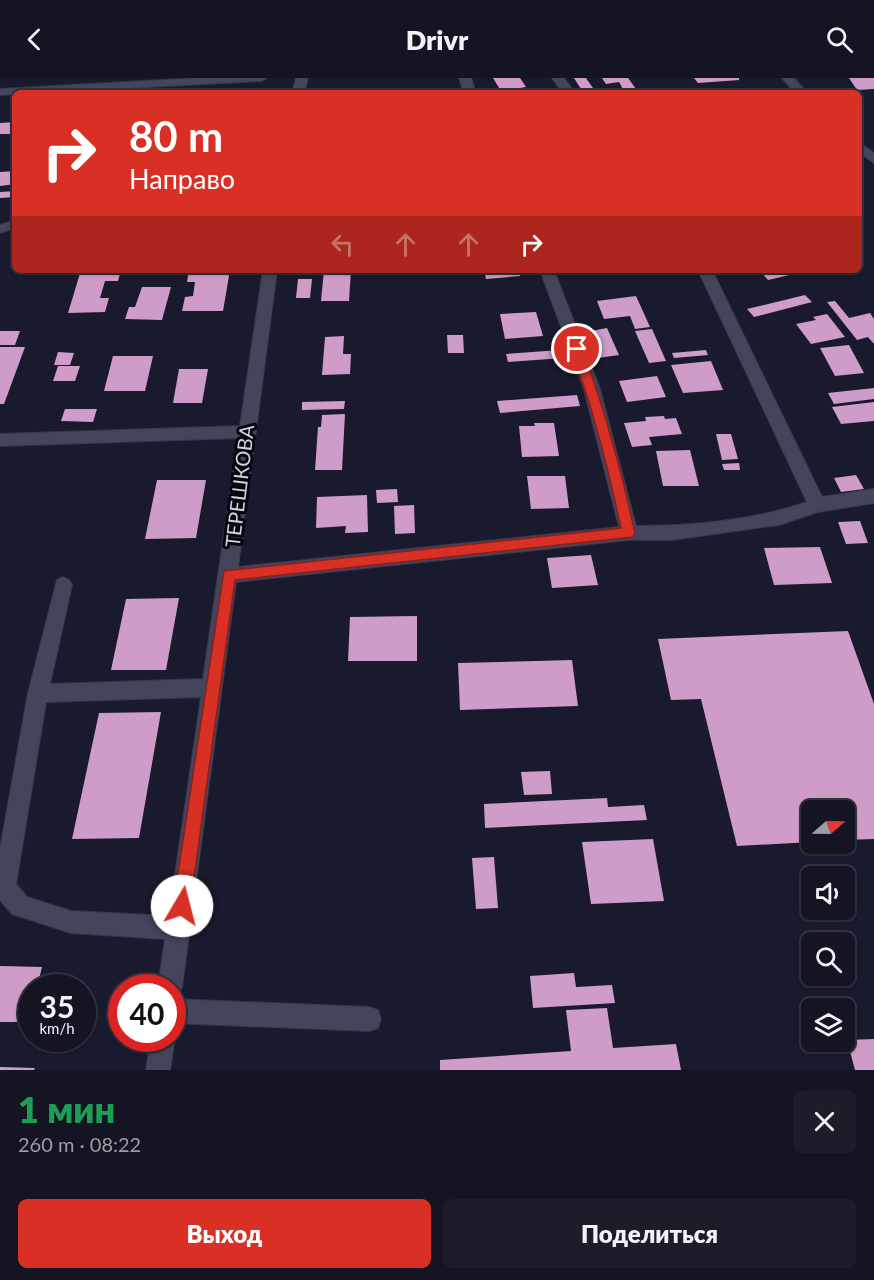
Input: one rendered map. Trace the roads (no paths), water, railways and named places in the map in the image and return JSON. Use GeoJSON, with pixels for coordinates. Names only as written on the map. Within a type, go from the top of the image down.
{"type":"FeatureCollection","features":[{"type":"Feature","properties":{"kind":"street"},"geometry":{"type":"LineString","coordinates":[[37,90],[261,78]]}},
{"type":"Feature","properties":{"kind":"street"},"geometry":{"type":"LineString","coordinates":[[788,78],[798,90]]}},
{"type":"Feature","properties":{"kind":"street"},"geometry":{"type":"LineString","coordinates":[[862,149],[874,159]]}},
{"type":"Feature","properties":{"kind":"street","name":"ТЕРЕШКОВА"},"geometry":{"type":"LineString","coordinates":[[172,974],[270,273]]}},
{"type":"Feature","properties":{"kind":"street"},"geometry":{"type":"LineString","coordinates":[[548,273],[592,389],[616,475],[629,533]]}},
{"type":"Feature","properties":{"kind":"street"},"geometry":{"type":"LineString","coordinates":[[706,273],[817,505]]}},
{"type":"Feature","properties":{"kind":"street"},"geometry":{"type":"LineString","coordinates":[[0,440],[247,432]]}},
{"type":"Feature","properties":{"kind":"street"},"geometry":{"type":"LineString","coordinates":[[229,575],[629,533],[671,533],[779,518],[817,505],[874,496]]}},
{"type":"Feature","properties":{"kind":"street"},"geometry":{"type":"LineString","coordinates":[[63,585],[38,693],[4,888],[20,906],[71,922],[178,928]]}},
{"type":"Feature","properties":{"kind":"street"},"geometry":{"type":"LineString","coordinates":[[38,693],[213,688]]}},
{"type":"Feature","properties":{"kind":"street"},"geometry":{"type":"LineString","coordinates":[[186,1012],[369,1019]]}},
{"type":"Feature","properties":{"kind":"street"},"geometry":{"type":"LineString","coordinates":[[158,1070],[161,1052]]}}]}
